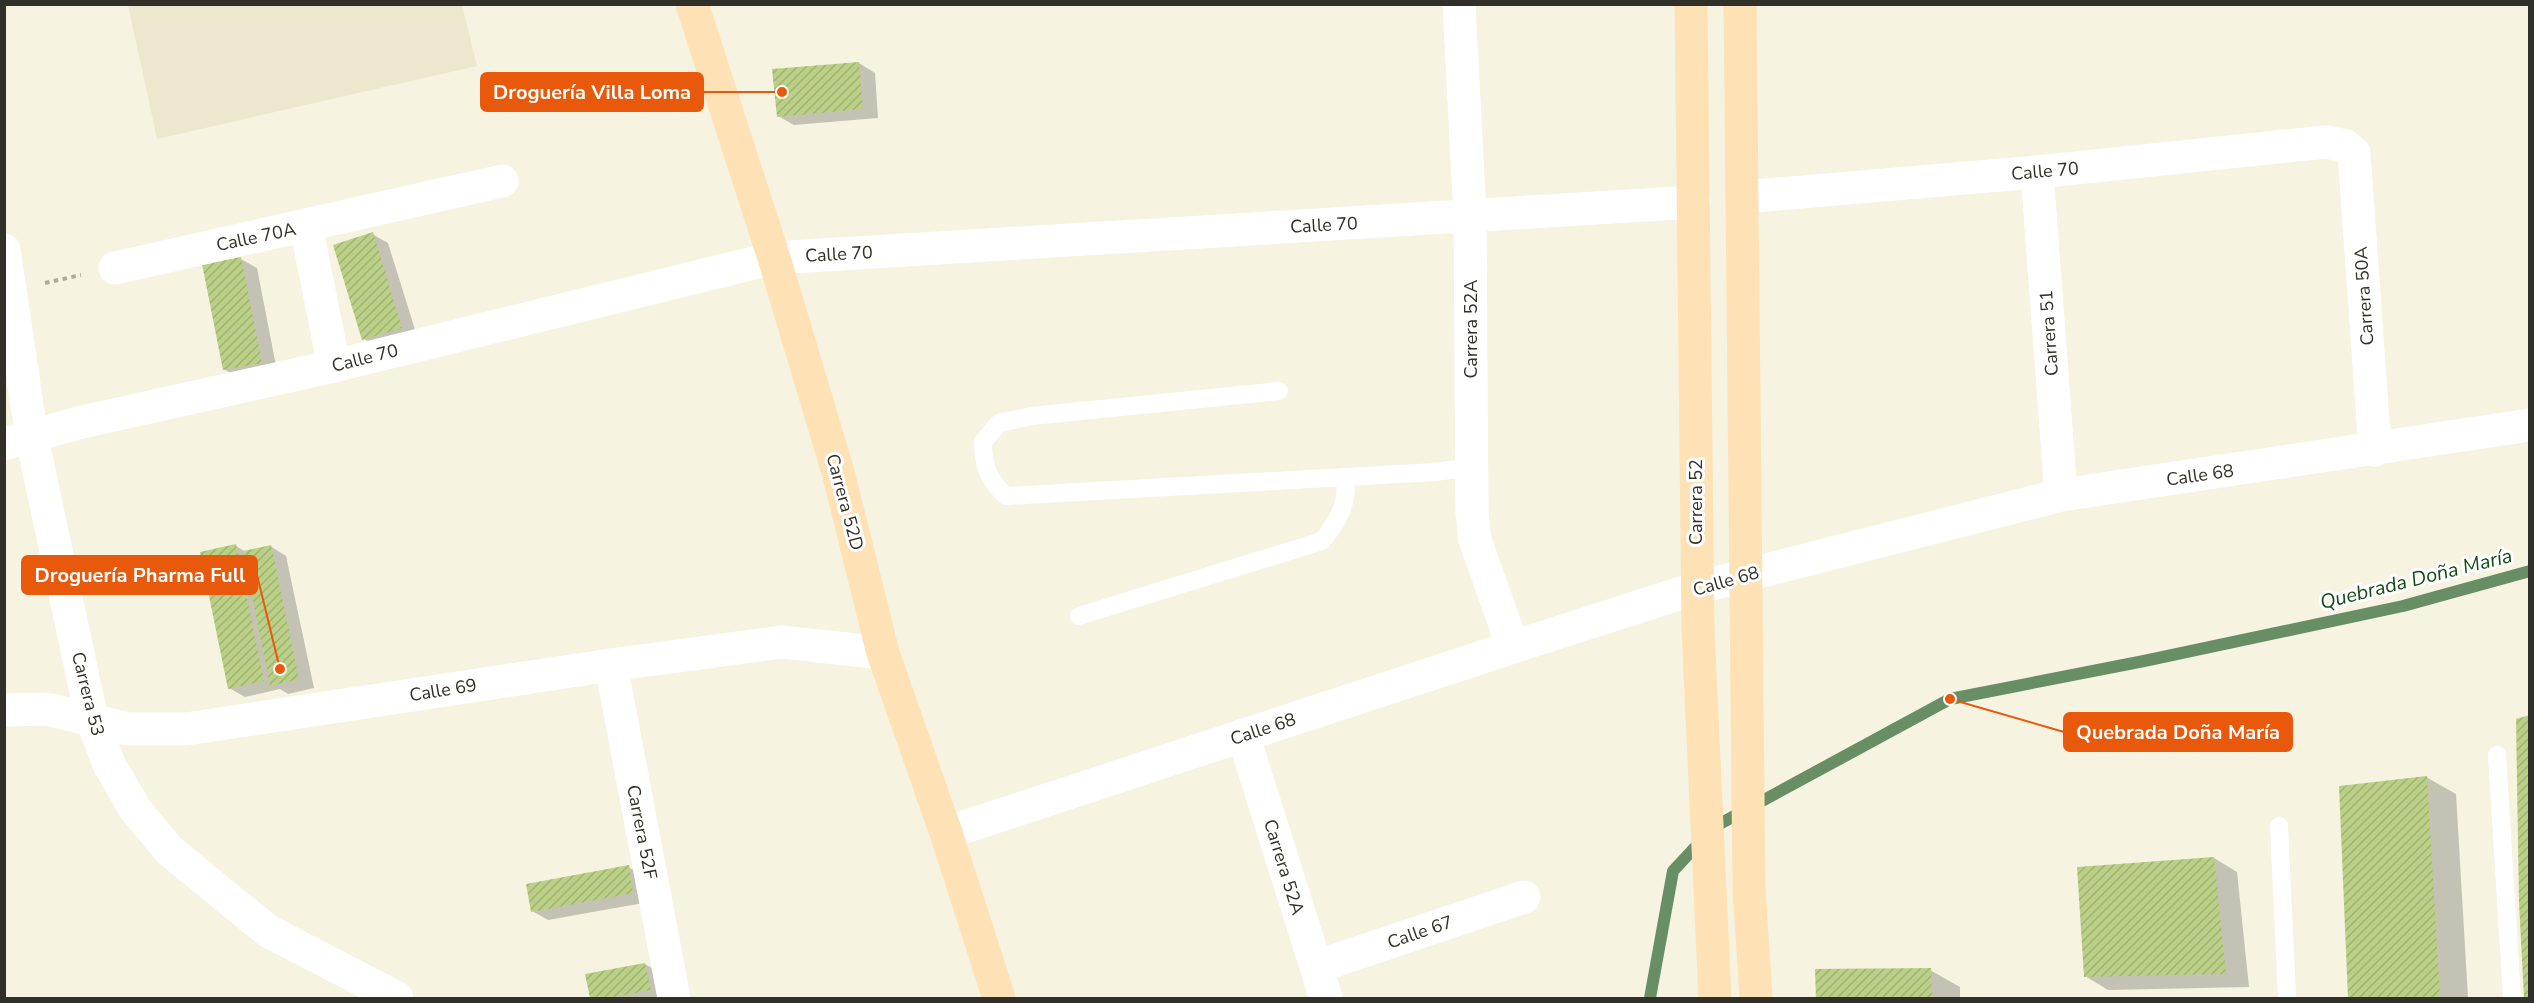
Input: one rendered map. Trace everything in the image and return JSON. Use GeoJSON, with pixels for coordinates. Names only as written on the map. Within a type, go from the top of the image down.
{"type":"FeatureCollection","features":[{"type":"Feature","properties":{"kind":"main road","name":"Carrera 52D"},"geometry":{"type":"LineString","coordinates":[[692,4],[774,258],[838,472],[883,653],[946,833],[999,999]]}},
{"type":"Feature","properties":{"kind":"main road","name":"Carrera 52"},"geometry":{"type":"LineString","coordinates":[[1691,4],[1699,667],[1715,999]]}},
{"type":"Feature","properties":{"kind":"main road"},"geometry":{"type":"LineString","coordinates":[[1740,4],[1745,650],[1749,889],[1756,999]]}},
{"type":"Feature","properties":{"kind":"street","name":"Carrera 52A"},"geometry":{"type":"LineString","coordinates":[[1459,4],[1470,217],[1472,467],[1475,540],[1513,647]]}},
{"type":"Feature","properties":{"kind":"street","name":"Calle 70"},"geometry":{"type":"LineString","coordinates":[[1743,197],[2037,172],[2326,142],[2346,146]]}},
{"type":"Feature","properties":{"kind":"street","name":"Carrera 50A"},"geometry":{"type":"LineString","coordinates":[[2346,146],[2354,153],[2375,450]]}},
{"type":"Feature","properties":{"kind":"street","name":"Carrera 51"},"geometry":{"type":"LineString","coordinates":[[2037,172],[2061,495]]}},
{"type":"Feature","properties":{"kind":"street","name":"Calle 70A"},"geometry":{"type":"LineString","coordinates":[[115,268],[502,181]]}},
{"type":"Feature","properties":{"kind":"street","name":"Calle 70"},"geometry":{"type":"LineString","coordinates":[[18,441],[78,423],[334,366],[774,258],[1694,202]]}},
{"type":"Feature","properties":{"kind":"street"},"geometry":{"type":"LineString","coordinates":[[306,226],[334,366]]}},
{"type":"Feature","properties":{"kind":"street","name":"Carrera 53"},"geometry":{"type":"LineString","coordinates":[[4,250],[9,291],[18,441],[92,720],[109,764],[130,800],[170,851],[268,931],[397,999]]}},
{"type":"Feature","properties":{"kind":"street","name":"Calle 68"},"geometry":{"type":"LineString","coordinates":[[946,833],[1513,647],[1745,575],[2061,495],[2375,450],[2529,425]]}},
{"type":"Feature","properties":{"kind":"street","name":"Calle 69"},"geometry":{"type":"LineString","coordinates":[[4,710],[47,709],[128,729],[186,729],[610,665],[782,642],[883,653]]}},
{"type":"Feature","properties":{"kind":"street","name":"Carrera 52F"},"geometry":{"type":"LineString","coordinates":[[610,665],[674,999]]}},
{"type":"Feature","properties":{"kind":"street","name":"Carrera 52A"},"geometry":{"type":"LineString","coordinates":[[1243,735],[1326,999]]}},
{"type":"Feature","properties":{"kind":"street","name":"Calle 67"},"geometry":{"type":"LineString","coordinates":[[1316,967],[1524,897]]}},
{"type":"Feature","properties":{"kind":"lane"},"geometry":{"type":"LineString","coordinates":[[1279,391],[1032,416],[999,423],[983,442],[983,462],[992,482],[1006,496],[1435,472],[1472,467]]}},
{"type":"Feature","properties":{"kind":"lane"},"geometry":{"type":"LineString","coordinates":[[1079,616],[1322,541],[1335,525],[1344,507],[1347,490],[1345,477]]}},
{"type":"Feature","properties":{"kind":"lane"},"geometry":{"type":"LineString","coordinates":[[2497,755],[2512,999]]}},
{"type":"Feature","properties":{"kind":"lane"},"geometry":{"type":"LineString","coordinates":[[2279,826],[2287,999]]}},
{"type":"Feature","properties":{"kind":"path"},"geometry":{"type":"LineString","coordinates":[[9,291],[115,268]]}},
{"type":"Feature","properties":{"kind":"shaded area"},"geometry":{"type":"Polygon","coordinates":[[[128,5],[462,5],[477,66],[157,139],[128,5]]]}},
{"type":"Feature","properties":{"kind":"building"},"geometry":{"type":"Polygon","coordinates":[[[859,62],[863,109],[777,117],[772,69],[859,62]]]}},
{"type":"Feature","properties":{"kind":"building"},"geometry":{"type":"Polygon","coordinates":[[[373,232],[402,328],[362,340],[333,245],[373,232]]]}},
{"type":"Feature","properties":{"kind":"building"},"geometry":{"type":"Polygon","coordinates":[[[241,257],[262,363],[223,370],[202,264],[241,257]]]}},
{"type":"Feature","properties":{"kind":"building"},"geometry":{"type":"Polygon","coordinates":[[[236,544],[264,681],[228,689],[200,552],[236,544]]]}},
{"type":"Feature","properties":{"kind":"building"},"geometry":{"type":"Polygon","coordinates":[[[271,545],[299,679],[270,686],[243,551],[271,545]]]}},
{"type":"Feature","properties":{"kind":"building"},"geometry":{"type":"Polygon","coordinates":[[[2530,715],[2530,998],[2524,998],[2519,903],[2516,719],[2530,715]]]}},
{"type":"Feature","properties":{"kind":"building"},"geometry":{"type":"Polygon","coordinates":[[[2427,776],[2440,998],[2348,998],[2339,786],[2427,776]]]}},
{"type":"Feature","properties":{"kind":"building"},"geometry":{"type":"Polygon","coordinates":[[[2214,857],[2226,974],[2084,977],[2077,867],[2214,857]]]}},
{"type":"Feature","properties":{"kind":"building"},"geometry":{"type":"Polygon","coordinates":[[[629,865],[633,893],[531,912],[526,884],[629,865]]]}},
{"type":"Feature","properties":{"kind":"building"},"geometry":{"type":"Polygon","coordinates":[[[645,963],[651,990],[610,998],[590,998],[585,974],[645,963]]]}},
{"type":"Feature","properties":{"kind":"building"},"geometry":{"type":"Polygon","coordinates":[[[1931,968],[1932,998],[1816,998],[1815,969],[1931,968]]]}},
{"type":"Feature","properties":{"kind":"waterway","name":"Quebrada Doña María"},"geometry":{"type":"LineString","coordinates":[[1650,998],[1673,871],[1714,827],[1950,699],[2403,606],[2530,571]]}},
{"type":"Feature","properties":{"kind":"place","name":"Droguería Villa Loma"},"geometry":{"type":"Point","coordinates":[782,92]}},
{"type":"Feature","properties":{"kind":"place","name":"Droguería Pharma Full"},"geometry":{"type":"Point","coordinates":[280,669]}},
{"type":"Feature","properties":{"kind":"place","name":"Quebrada Doña María"},"geometry":{"type":"Point","coordinates":[1950,699]}}]}
